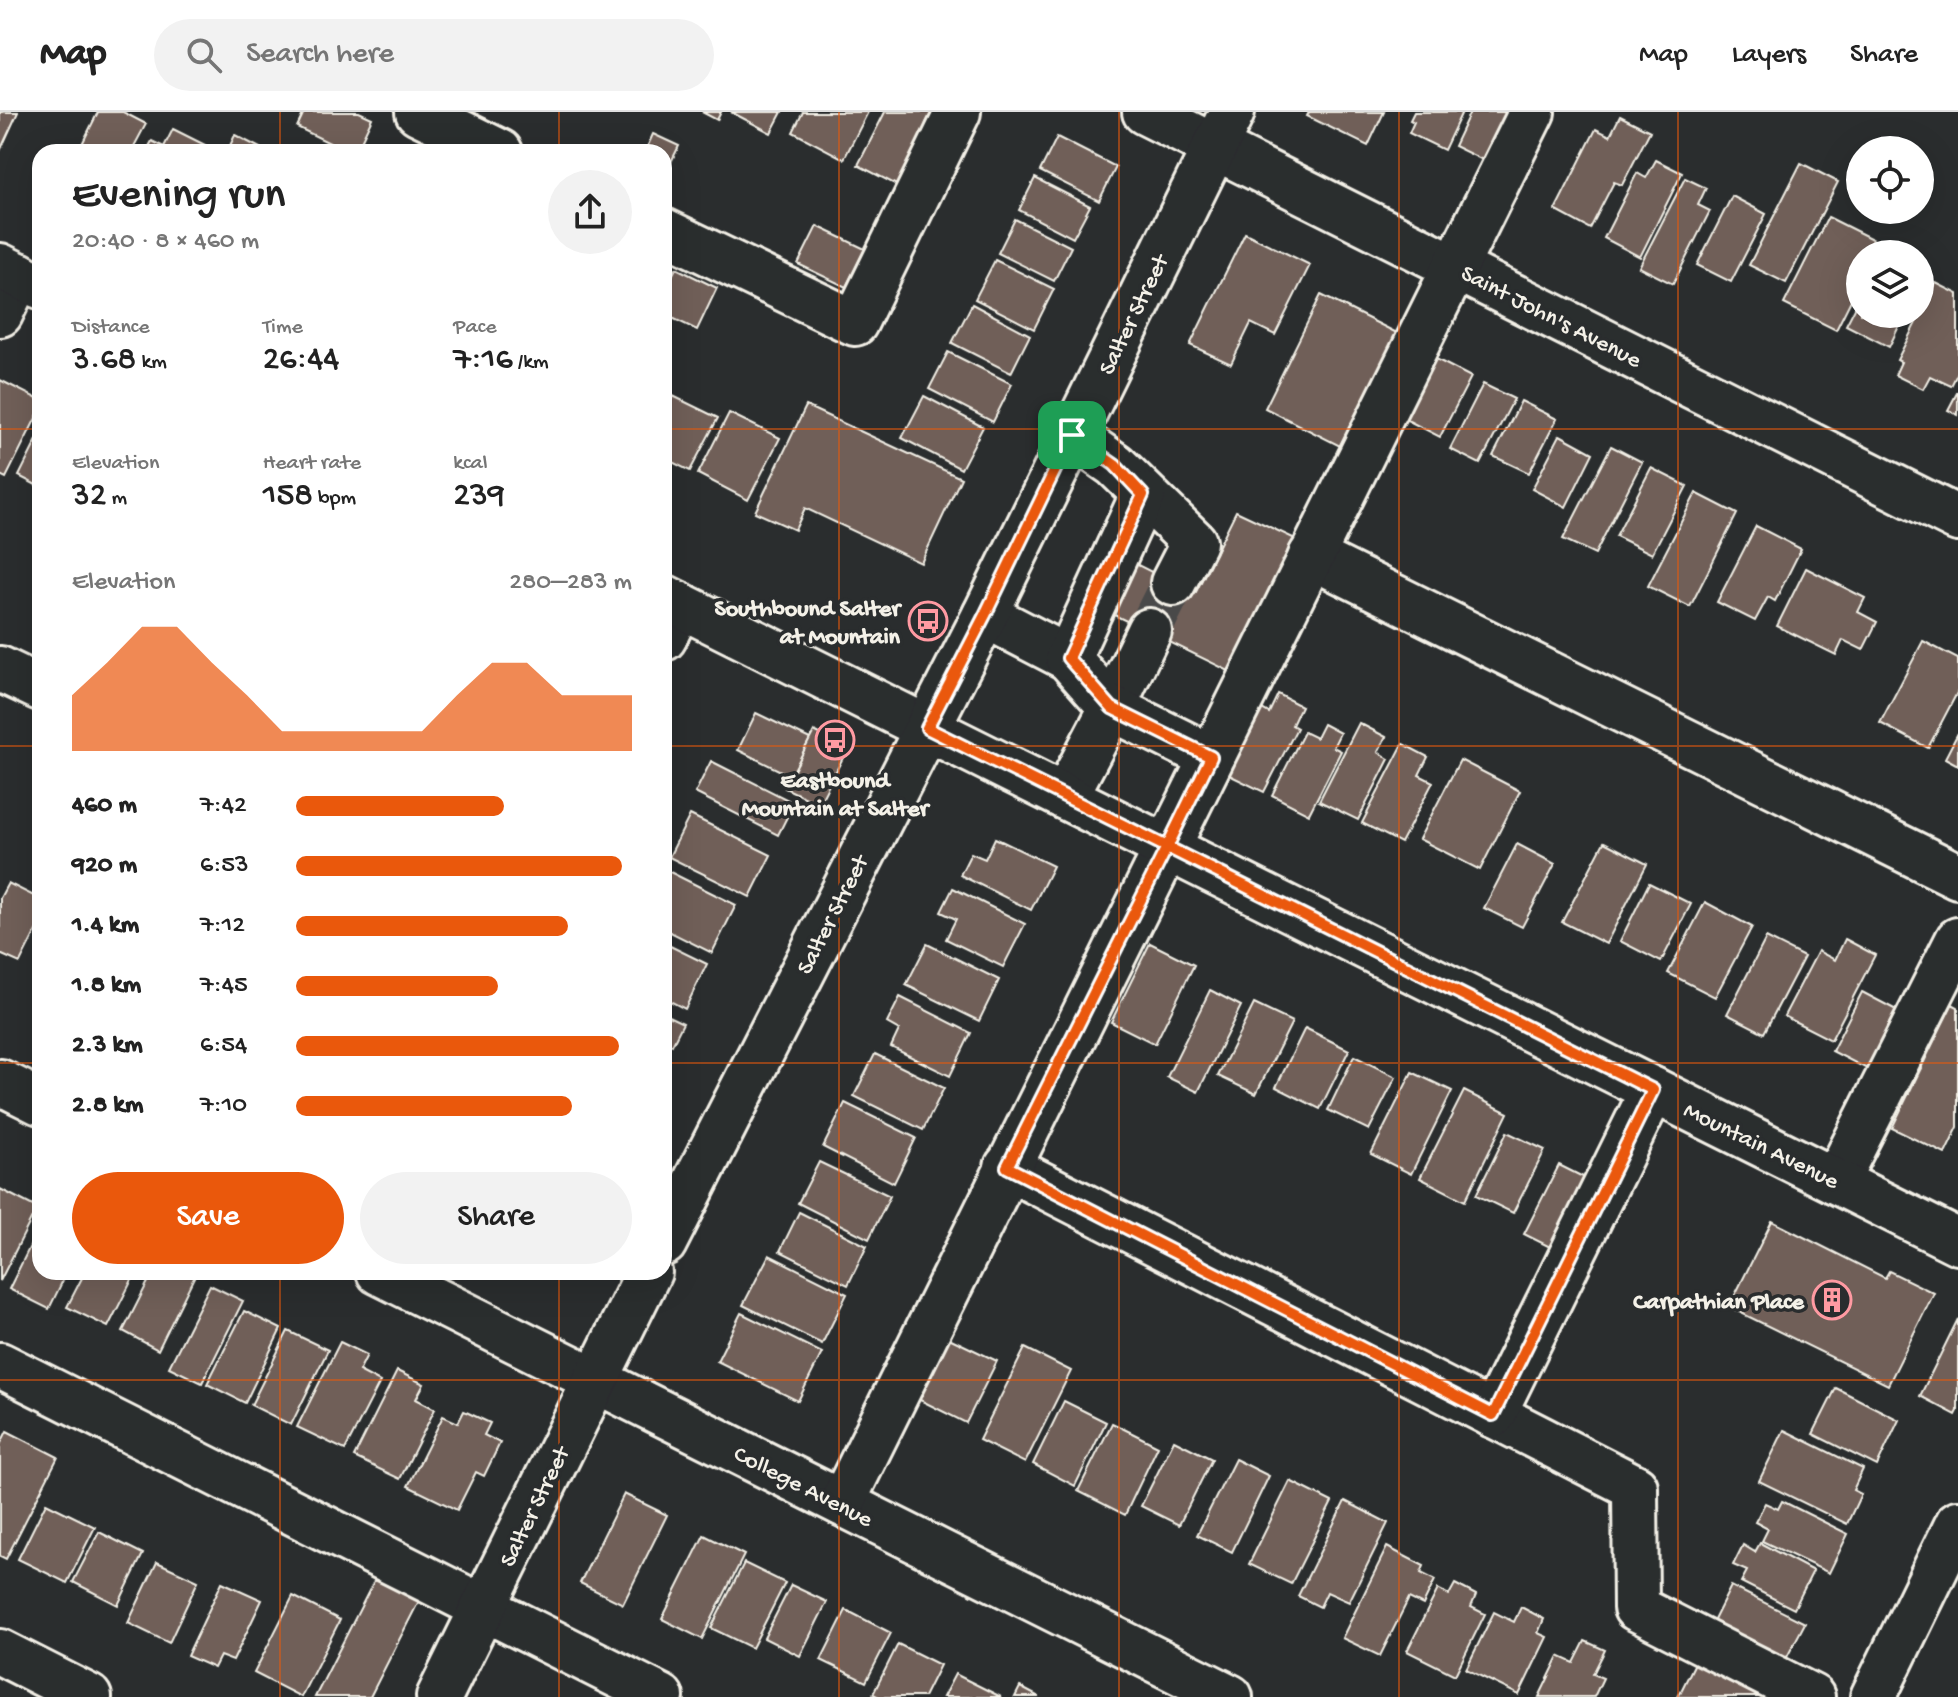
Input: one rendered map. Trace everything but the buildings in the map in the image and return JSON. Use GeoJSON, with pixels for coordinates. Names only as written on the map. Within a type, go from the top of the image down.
{"type":"FeatureCollection","features":[{"type":"Feature","properties":{"kind":"main road"},"geometry":{"type":"LineString","coordinates":[[418,112],[484,144]]}},
{"type":"Feature","properties":{"kind":"main road"},"geometry":{"type":"LineString","coordinates":[[672,235],[855,323],[958,112]]}},
{"type":"Feature","properties":{"kind":"main road","name":"Saint John's Avenue"},"geometry":{"type":"LineString","coordinates":[[1145,112],[1223,130],[1455,267],[1958,519]]}},
{"type":"Feature","properties":{"kind":"main road"},"geometry":{"type":"LineString","coordinates":[[842,1503],[1532,112]]}},
{"type":"Feature","properties":{"kind":"main road","name":"Salter Street"},"geometry":{"type":"LineString","coordinates":[[672,1227],[985,615],[1223,130]]}},
{"type":"Feature","properties":{"kind":"main road"},"geometry":{"type":"LineString","coordinates":[[0,314],[20,276]]}},
{"type":"Feature","properties":{"kind":"main road"},"geometry":{"type":"LineString","coordinates":[[1072,435],[1115,465],[1194,542],[1173,583]]}},
{"type":"Feature","properties":{"kind":"main road"},"geometry":{"type":"LineString","coordinates":[[1068,658],[1143,495]]}},
{"type":"Feature","properties":{"kind":"main road"},"geometry":{"type":"LineString","coordinates":[[1311,556],[1958,876]]}},
{"type":"Feature","properties":{"kind":"main road","name":"Mountain Avenue"},"geometry":{"type":"LineString","coordinates":[[672,614],[927,728],[1958,1242]]}},
{"type":"Feature","properties":{"kind":"main road"},"geometry":{"type":"LineString","coordinates":[[985,615],[1068,658],[1112,708],[1211,757]]}},
{"type":"Feature","properties":{"kind":"main road"},"geometry":{"type":"LineString","coordinates":[[1065,797],[1149,631]]}},
{"type":"Feature","properties":{"kind":"main road"},"geometry":{"type":"LineString","coordinates":[[0,669],[32,684]]}},
{"type":"Feature","properties":{"kind":"main road"},"geometry":{"type":"LineString","coordinates":[[1836,1181],[1958,940]]}},
{"type":"Feature","properties":{"kind":"main road"},"geometry":{"type":"LineString","coordinates":[[0,1082],[32,1098]]}},
{"type":"Feature","properties":{"kind":"main road"},"geometry":{"type":"LineString","coordinates":[[1493,1415],[1653,1090]]}},
{"type":"Feature","properties":{"kind":"main road"},"geometry":{"type":"LineString","coordinates":[[1007,1167],[1635,1487],[1636,1608],[1812,1697]]}},
{"type":"Feature","properties":{"kind":"main road","name":"College Avenue"},"geometry":{"type":"LineString","coordinates":[[395,1280],[1230,1697]]}},
{"type":"Feature","properties":{"kind":"main road","name":"Salter Street"},"geometry":{"type":"LineString","coordinates":[[439,1697],[645,1280]]}},
{"type":"Feature","properties":{"kind":"main road"},"geometry":{"type":"LineString","coordinates":[[0,1365],[661,1697]]}},
{"type":"Feature","properties":{"kind":"main road"},"geometry":{"type":"LineString","coordinates":[[1873,1697],[1958,1523]]}},
{"type":"Feature","properties":{"kind":"main road"},"geometry":{"type":"LineString","coordinates":[[0,1652],[89,1697]]}},
{"type":"Feature","properties":{"kind":"tunnel"},"geometry":{"type":"LineString","coordinates":[[1149,631],[1173,583]]}},
{"type":"Feature","properties":{"kind":"place","name":"Southbound Salter at Mountain"},"geometry":{"type":"Point","coordinates":[928,621]}},
{"type":"Feature","properties":{"kind":"place","name":"Eastbound Mountain at Salter"},"geometry":{"type":"Point","coordinates":[835,740]}},
{"type":"Feature","properties":{"kind":"place","name":"Carpathian Place"},"geometry":{"type":"Point","coordinates":[1832,1300]}},
{"type":"Feature","properties":{"kind":"route"},"geometry":{"type":"LineString","coordinates":[[1072,435],[927,728],[1167,847],[1007,1167],[1493,1415],[1653,1090],[1167,847],[1211,757],[1112,708],[1068,658],[1143,495],[1115,465],[1072,435]]}}]}
